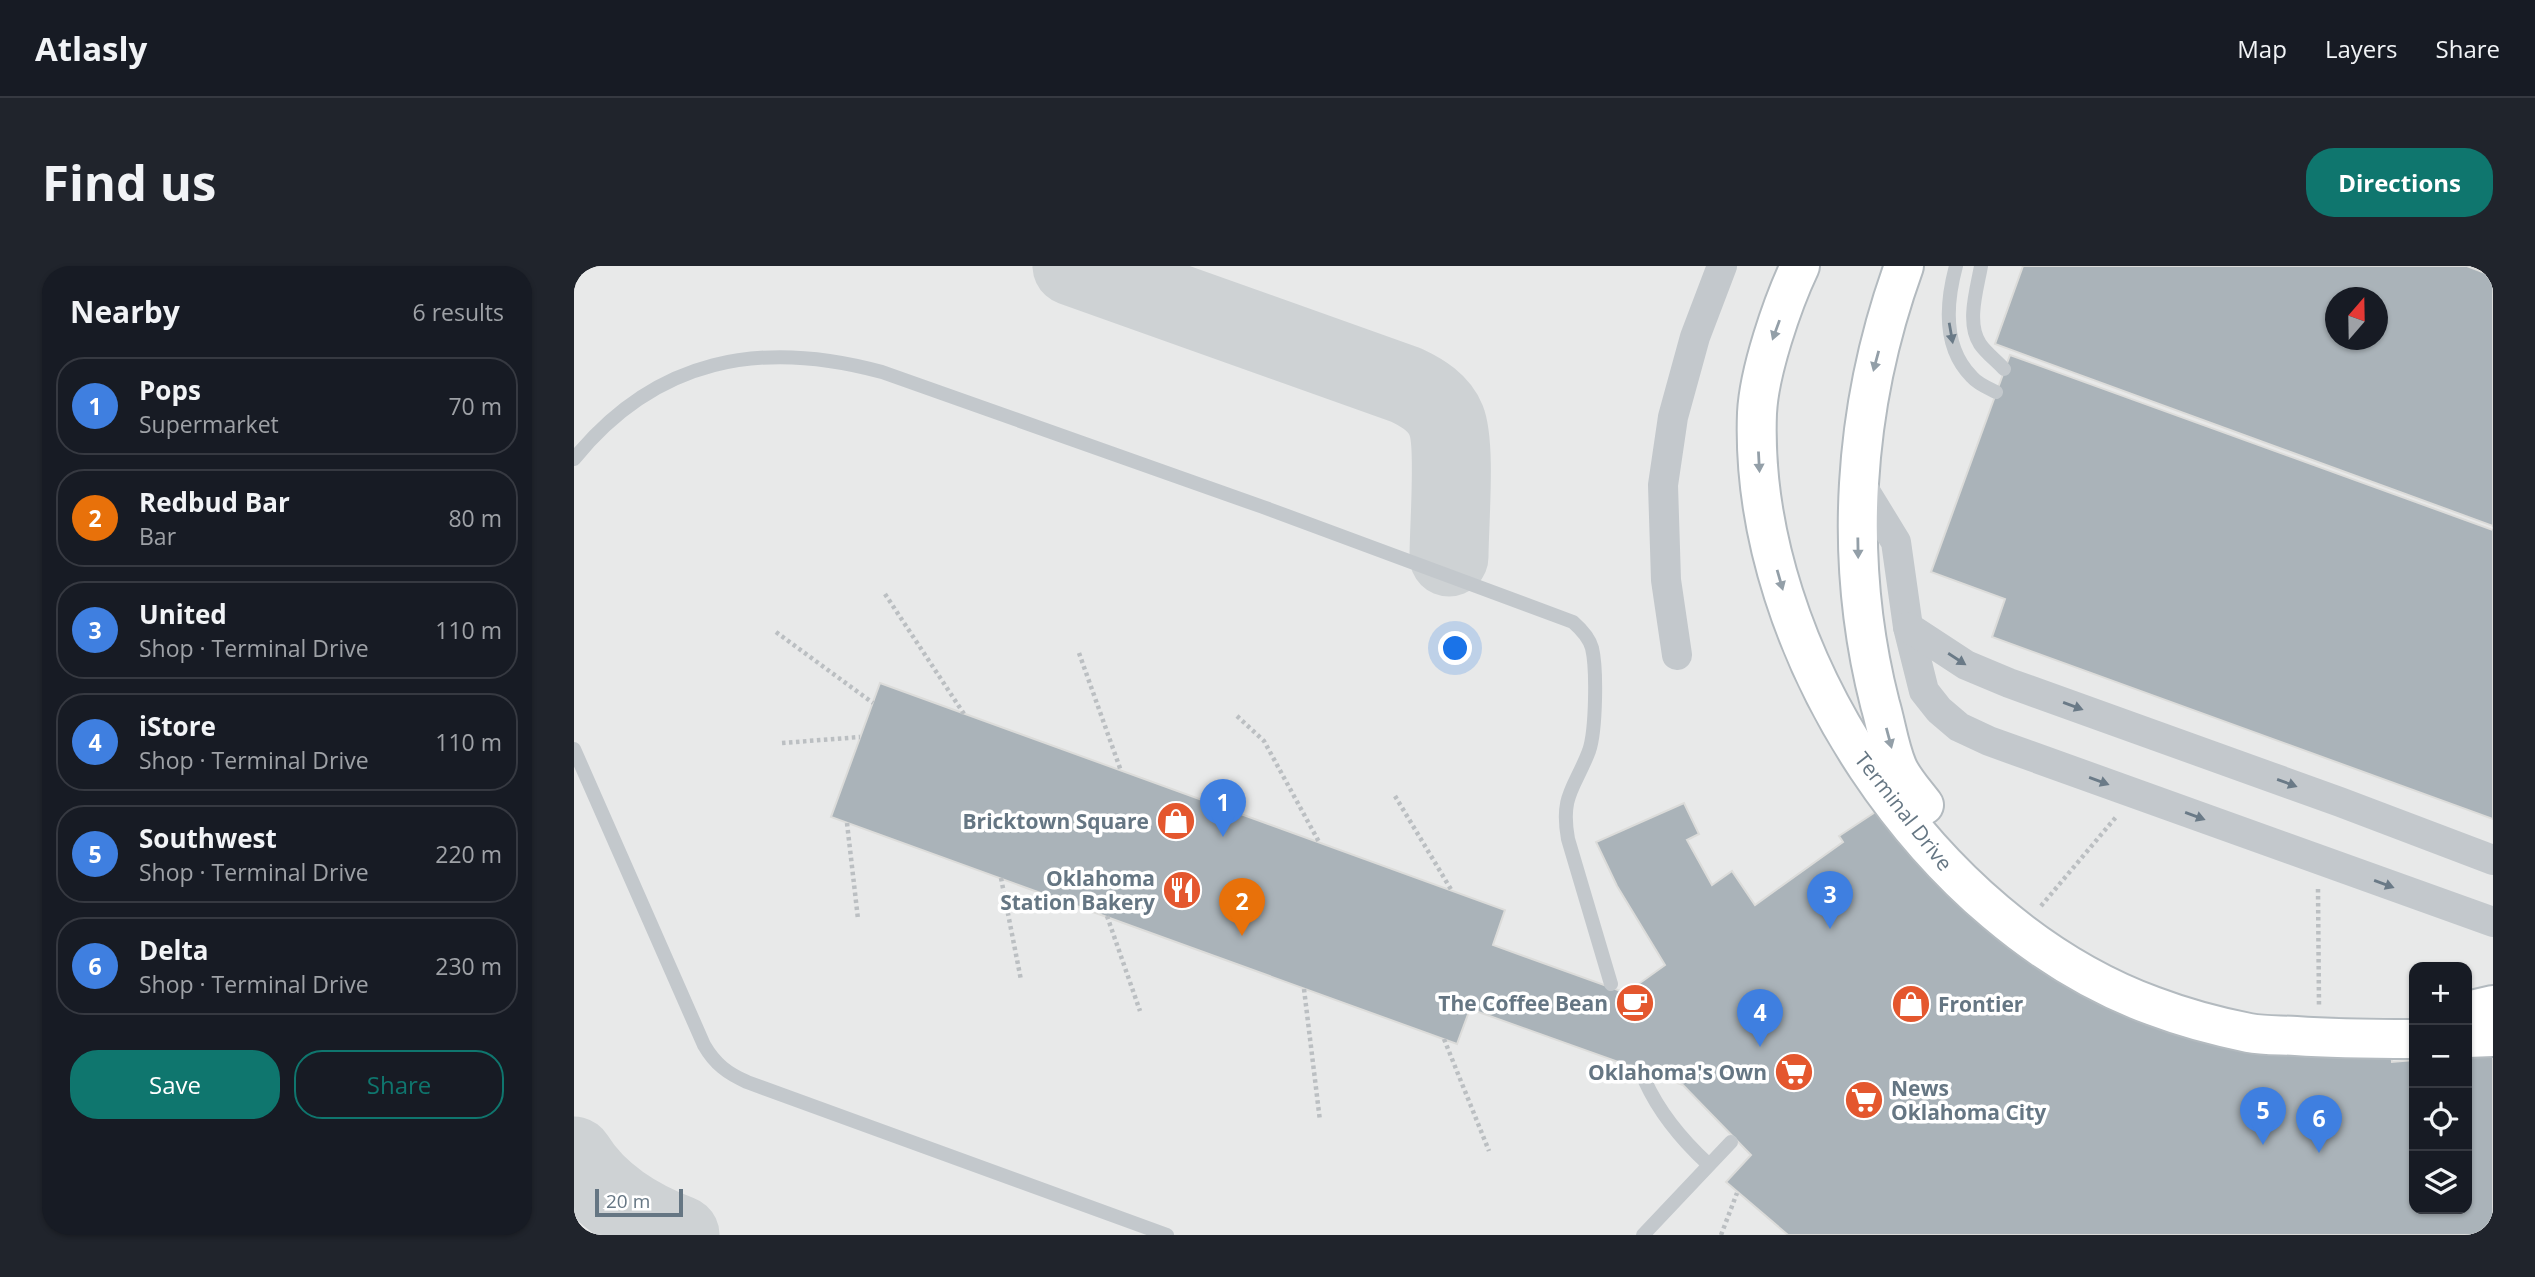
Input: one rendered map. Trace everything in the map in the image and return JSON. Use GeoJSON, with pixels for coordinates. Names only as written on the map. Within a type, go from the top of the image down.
{"type":"FeatureCollection","features":[{"type":"Feature","properties":{"kind":"main road","name":"Terminal Drive"},"geometry":{"type":"LineString","coordinates":[[1800,266],[1770,348],[1757,410],[1759,475],[1764,514],[1780,582],[1823,692],[1852,745],[1909,823],[1978,899],[2018,930],[2056,958],[2153,1007],[2251,1034],[2352,1040],[2409,1039]]}},
{"type":"Feature","properties":{"kind":"main road"},"geometry":{"type":"LineString","coordinates":[[1904,266],[1873,371],[1862,434],[1858,480],[1858,552],[1862,616],[1872,672],[1897,767],[1970,871],[2046,937],[2126,989],[2223,1015],[2354,1024],[2409,1018]]}},
{"type":"Feature","properties":{"kind":"main road"},"geometry":{"type":"LineString","coordinates":[[2472,1010],[2493,1005]]}},
{"type":"Feature","properties":{"kind":"main road"},"geometry":{"type":"LineString","coordinates":[[2472,1038],[2493,1037]]}},
{"type":"Feature","properties":{"kind":"street"},"geometry":{"type":"LineString","coordinates":[[1677,655],[1666,580],[1664,485],[1673,417],[1695,337],[1722,266]]}},
{"type":"Feature","properties":{"kind":"street"},"geometry":{"type":"LineString","coordinates":[[1858,480],[1896,541],[1908,627],[1924,691],[1959,727],[2079,774],[2493,922]]}},
{"type":"Feature","properties":{"kind":"street"},"geometry":{"type":"LineString","coordinates":[[1908,627],[1966,665],[2009,683],[2493,860]]}},
{"type":"Feature","properties":{"kind":"lane"},"geometry":{"type":"LineString","coordinates":[[1956,266],[1949,292],[1949,336],[1962,364],[1973,379],[1996,392]]}},
{"type":"Feature","properties":{"kind":"lane"},"geometry":{"type":"LineString","coordinates":[[1981,266],[1973,317],[1975,331],[1980,344],[2004,369]]}},
{"type":"Feature","properties":{"kind":"lane"},"geometry":{"type":"LineString","coordinates":[[574,459],[602,428],[626,408],[647,392],[671,380],[715,364],[756,358],[793,356],[830,359],[882,372],[1250,502],[1573,622],[1583,631],[1592,646],[1593,730],[1588,752],[1565,804],[1564,820],[1611,984]]}},
{"type":"Feature","properties":{"kind":"lane"},"geometry":{"type":"LineString","coordinates":[[574,748],[704,1045],[713,1060],[727,1073],[1167,1235]]}},
{"type":"Feature","properties":{"kind":"lane"},"geometry":{"type":"LineString","coordinates":[[1645,1081],[1671,1125],[1685,1143],[1708,1164]]}},
{"type":"Feature","properties":{"kind":"lane"},"geometry":{"type":"LineString","coordinates":[[1643,1235],[1731,1142]]}},
{"type":"Feature","properties":{"kind":"path"},"geometry":{"type":"LineString","coordinates":[[885,594],[964,714]]}},
{"type":"Feature","properties":{"kind":"path"},"geometry":{"type":"LineString","coordinates":[[776,632],[873,703]]}},
{"type":"Feature","properties":{"kind":"path"},"geometry":{"type":"LineString","coordinates":[[1079,653],[1121,771]]}},
{"type":"Feature","properties":{"kind":"path"},"geometry":{"type":"LineString","coordinates":[[1237,716],[1264,741],[1319,842]]}},
{"type":"Feature","properties":{"kind":"path"},"geometry":{"type":"LineString","coordinates":[[782,743],[859,737]]}},
{"type":"Feature","properties":{"kind":"path"},"geometry":{"type":"LineString","coordinates":[[1395,796],[1452,891]]}},
{"type":"Feature","properties":{"kind":"path"},"geometry":{"type":"LineString","coordinates":[[847,823],[858,919]]}},
{"type":"Feature","properties":{"kind":"path"},"geometry":{"type":"LineString","coordinates":[[2028,921],[2112,823]]}},
{"type":"Feature","properties":{"kind":"path"},"geometry":{"type":"LineString","coordinates":[[1000,878],[1021,980]]}},
{"type":"Feature","properties":{"kind":"path"},"geometry":{"type":"LineString","coordinates":[[2316,913],[2319,1021]]}},
{"type":"Feature","properties":{"kind":"path"},"geometry":{"type":"LineString","coordinates":[[1107,916],[1140,1011]]}},
{"type":"Feature","properties":{"kind":"path"},"geometry":{"type":"LineString","coordinates":[[1304,989],[1320,1121]]}},
{"type":"Feature","properties":{"kind":"path"},"geometry":{"type":"LineString","coordinates":[[1444,1039],[1489,1151]]}},
{"type":"Feature","properties":{"kind":"path"},"geometry":{"type":"LineString","coordinates":[[1721,1235],[1737,1193]]}},
{"type":"Feature","properties":{"kind":"shaded area"},"geometry":{"type":"Polygon","coordinates":[[[574,266],[2493,266],[2493,1235],[574,1235],[574,266]]]}},
{"type":"Feature","properties":{"kind":"building"},"geometry":{"type":"Polygon","coordinates":[[[2023,266],[2467,266],[2493,276],[2493,526],[1995,344],[2023,266]]]}},
{"type":"Feature","properties":{"kind":"building"},"geometry":{"type":"Polygon","coordinates":[[[2010,355],[2493,530],[2493,819],[1992,637],[2005,599],[1931,572],[2010,355]]]}},
{"type":"Feature","properties":{"kind":"building"},"geometry":{"type":"Polygon","coordinates":[[[880,683],[1505,910],[1493,945],[1626,993],[1665,965],[1617,886],[1596,842],[1684,803],[1699,834],[1687,840],[1712,885],[1732,871],[1755,905],[1843,842],[1839,836],[1886,805],[2051,967],[2391,1047],[2392,1062],[2409,1060],[2409,1214],[2472,1214],[2472,1049],[2493,1043],[2493,1235],[1788,1235],[1726,1182],[1751,1155],[1683,1085],[1470,1009],[1457,1044],[831,817],[880,683]]]}},
{"type":"Feature","properties":{"kind":"taxiway"},"geometry":{"type":"LineString","coordinates":[[1072,266],[1406,385],[1430,399],[1446,420],[1451,447],[1449,557]]}},
{"type":"Feature","properties":{"kind":"taxiway"},"geometry":{"type":"LineString","coordinates":[[574,1156],[594,1182],[620,1204],[649,1222],[680,1235]]}},
{"type":"Feature","properties":{"kind":"place","name":"Bricktown Square"},"geometry":{"type":"Point","coordinates":[1176,821]}},
{"type":"Feature","properties":{"kind":"place","name":"Pops"},"geometry":{"type":"Point","coordinates":[1223,837]}},
{"type":"Feature","properties":{"kind":"place","name":"Oklahoma Station Bakery"},"geometry":{"type":"Point","coordinates":[1182,890]}},
{"type":"Feature","properties":{"kind":"place","name":"United"},"geometry":{"type":"Point","coordinates":[1830,929]}},
{"type":"Feature","properties":{"kind":"place","name":"Redbud Bar"},"geometry":{"type":"Point","coordinates":[1242,936]}},
{"type":"Feature","properties":{"kind":"place","name":"The Coffee Bean"},"geometry":{"type":"Point","coordinates":[1635,1003]}},
{"type":"Feature","properties":{"kind":"place","name":"Frontier"},"geometry":{"type":"Point","coordinates":[1911,1004]}},
{"type":"Feature","properties":{"kind":"place","name":"iStore"},"geometry":{"type":"Point","coordinates":[1760,1047]}},
{"type":"Feature","properties":{"kind":"place","name":"Oklahoma's Own"},"geometry":{"type":"Point","coordinates":[1794,1072]}},
{"type":"Feature","properties":{"kind":"place","name":"News Oklahoma City"},"geometry":{"type":"Point","coordinates":[1864,1100]}},
{"type":"Feature","properties":{"kind":"place","name":"Southwest"},"geometry":{"type":"Point","coordinates":[2263,1145]}},
{"type":"Feature","properties":{"kind":"place","name":"Delta"},"geometry":{"type":"Point","coordinates":[2319,1153]}}]}
